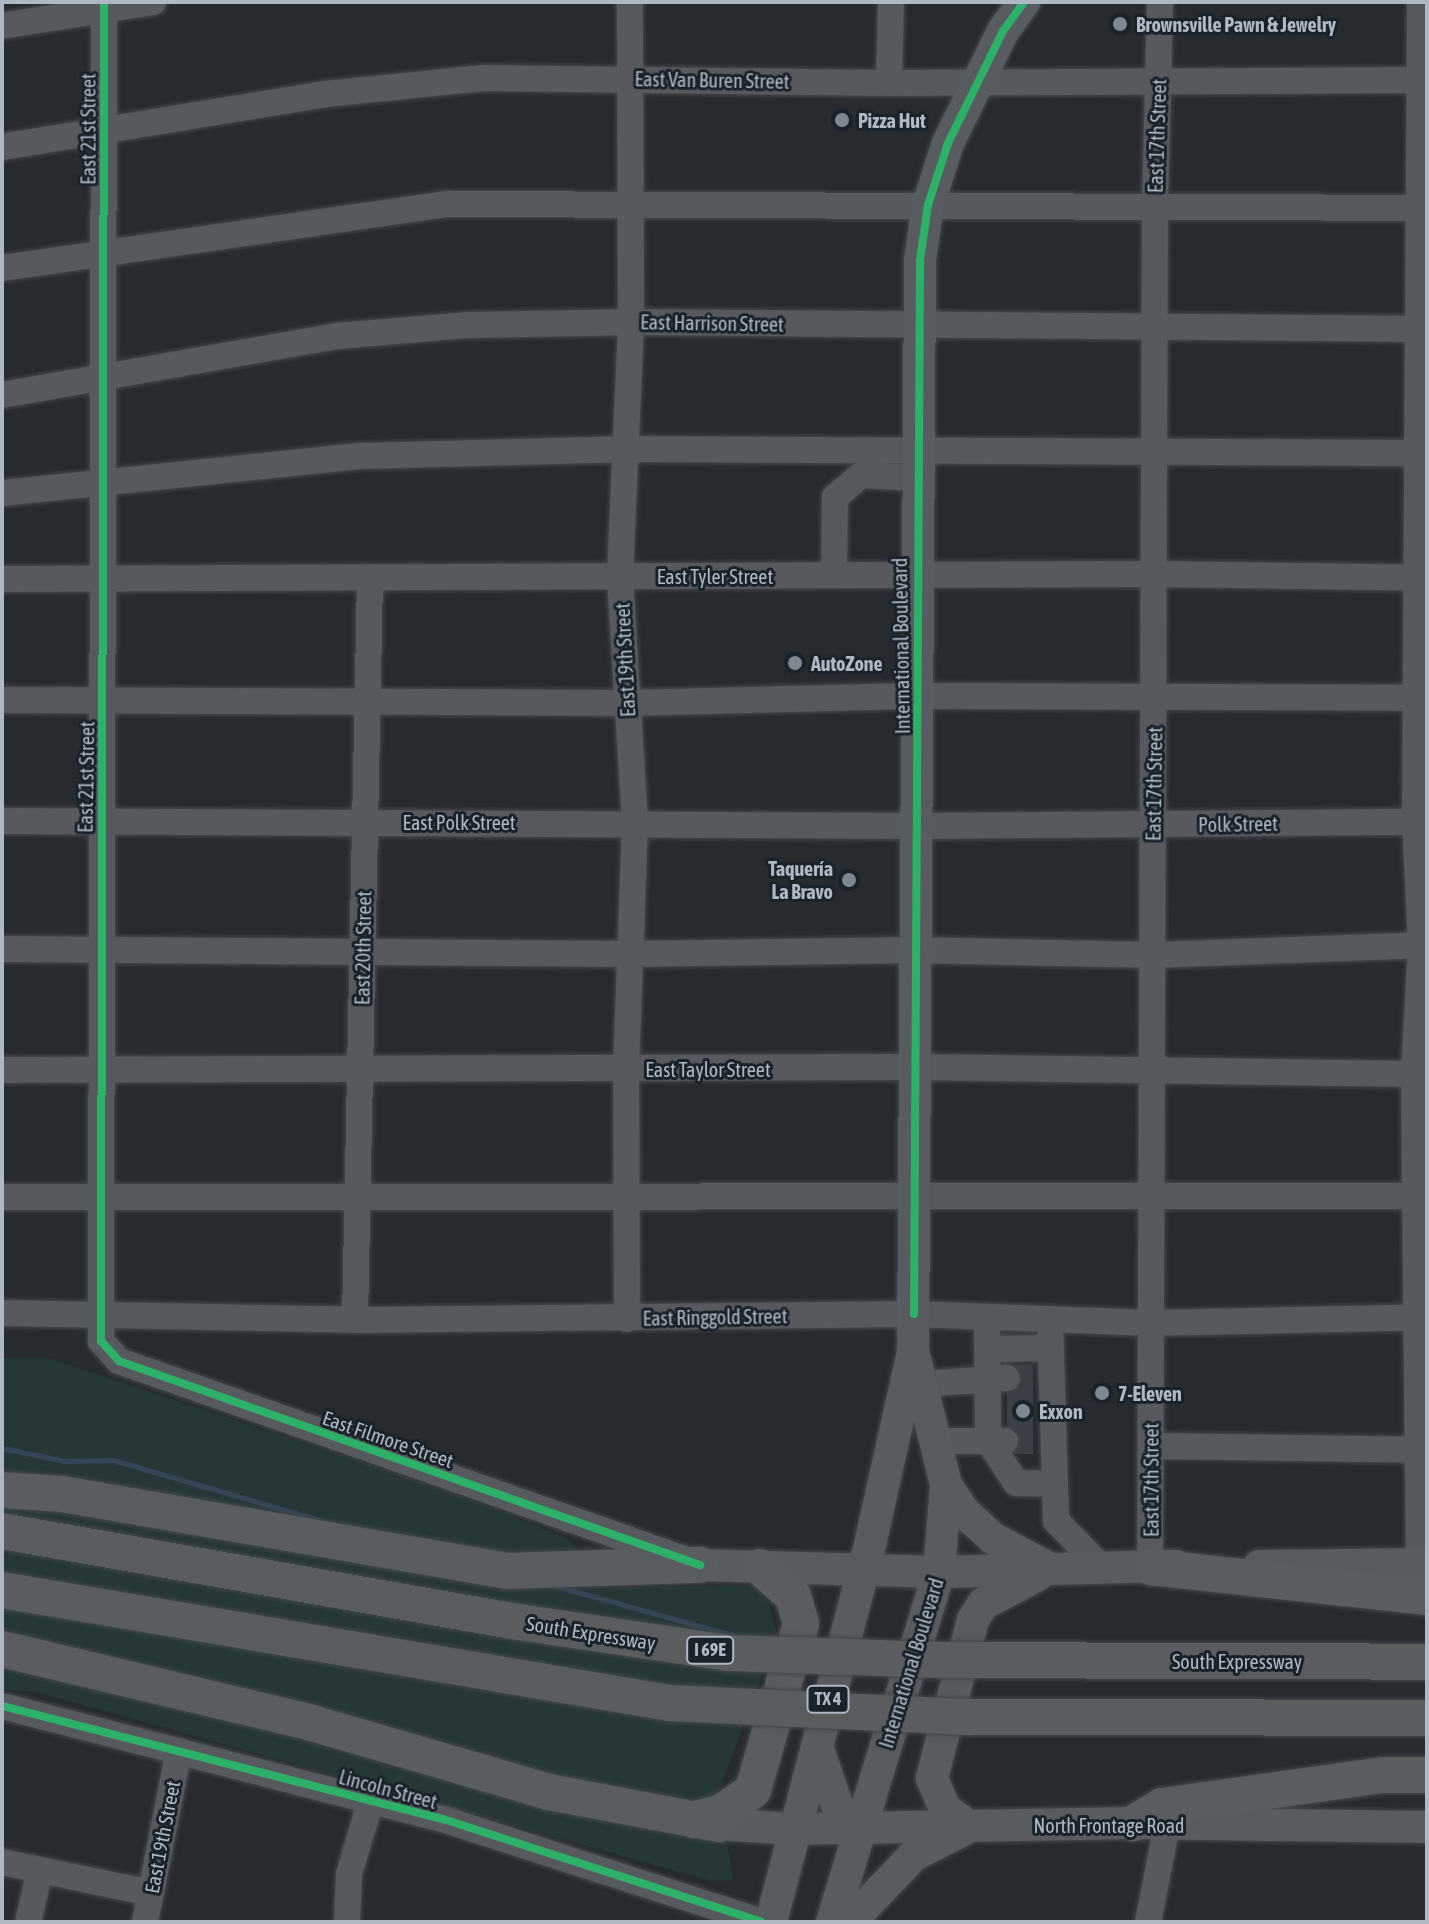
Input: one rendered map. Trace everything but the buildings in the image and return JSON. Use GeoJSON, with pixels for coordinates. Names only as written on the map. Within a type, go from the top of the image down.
{"type":"FeatureCollection","features":[{"type":"Feature","properties":{"kind":"highway"},"geometry":{"type":"LineString","coordinates":[[2,1490],[62,1494],[506,1571],[700,1565]]}},
{"type":"Feature","properties":{"kind":"highway","name":"South Expressway"},"geometry":{"type":"LineString","coordinates":[[2,1531],[512,1621],[729,1653],[940,1660],[1427,1662]]}},
{"type":"Feature","properties":{"kind":"highway"},"geometry":{"type":"LineString","coordinates":[[2,1649],[312,1723],[549,1792],[711,1819],[753,1790],[801,1624],[793,1596],[760,1567]]}},
{"type":"Feature","properties":{"kind":"highway"},"geometry":{"type":"LineString","coordinates":[[1150,1567],[1424,1575]]}},
{"type":"Feature","properties":{"kind":"highway"},"geometry":{"type":"LineString","coordinates":[[2,1590],[670,1703],[971,1717],[1427,1718]]}},
{"type":"Feature","properties":{"kind":"highway"},"geometry":{"type":"LineString","coordinates":[[1151,1824],[1162,1806],[1383,1775],[1427,1775]]}},
{"type":"Feature","properties":{"kind":"main road","name":"International Boulevard"},"geometry":{"type":"LineString","coordinates":[[771,1922],[792,1829],[864,1568],[913,1352],[920,696],[916,574],[916,326],[928,205],[976,82],[1024,2]]}},
{"type":"Feature","properties":{"kind":"main road","name":"International Boulevard"},"geometry":{"type":"LineString","coordinates":[[832,1922],[939,1572],[946,1485],[913,1352]]}},
{"type":"Feature","properties":{"kind":"main road"},"geometry":{"type":"LineString","coordinates":[[946,1485],[965,1513],[994,1539],[1052,1569]]}},
{"type":"Feature","properties":{"kind":"main road"},"geometry":{"type":"LineString","coordinates":[[700,1565],[939,1572],[1150,1567]]}},
{"type":"Feature","properties":{"kind":"main road"},"geometry":{"type":"LineString","coordinates":[[972,1825],[945,1809],[932,1778],[973,1620],[983,1604],[1052,1569]]}},
{"type":"Feature","properties":{"kind":"main road"},"geometry":{"type":"LineString","coordinates":[[816,1742],[830,1794],[838,1808],[862,1827]]}},
{"type":"Feature","properties":{"kind":"main road","name":"North Frontage Road"},"geometry":{"type":"LineString","coordinates":[[711,1819],[792,1829],[1151,1824],[1427,1827]]}},
{"type":"Feature","properties":{"kind":"main road"},"geometry":{"type":"LineString","coordinates":[[850,1922],[914,1855],[972,1825]]}},
{"type":"Feature","properties":{"kind":"street"},"geometry":{"type":"LineString","coordinates":[[2,26],[104,6],[153,2]]}},
{"type":"Feature","properties":{"kind":"street","name":"East 19th Street"},"geometry":{"type":"LineString","coordinates":[[627,1319],[626,1070],[635,823],[620,576],[622,449],[631,322],[630,2]]}},
{"type":"Feature","properties":{"kind":"street"},"geometry":{"type":"LineString","coordinates":[[889,83],[891,2]]}},
{"type":"Feature","properties":{"kind":"street","name":"East 17th Street"},"geometry":{"type":"LineString","coordinates":[[1150,1567],[1156,698],[1155,205],[1160,2]]}},
{"type":"Feature","properties":{"kind":"street"},"geometry":{"type":"LineString","coordinates":[[1420,2],[1423,80],[1423,578],[1415,822],[1424,944],[1414,1074],[1415,1196],[1422,1317],[1424,1575]]}},
{"type":"Feature","properties":{"kind":"street","name":"East 21st Street"},"geometry":{"type":"LineString","coordinates":[[98,1312],[103,1071],[101,820],[107,577],[103,380],[104,6]]}},
{"type":"Feature","properties":{"kind":"street","name":"East Van Buren Street"},"geometry":{"type":"LineString","coordinates":[[2,147],[425,81],[632,79],[889,83],[1423,80]]}},
{"type":"Feature","properties":{"kind":"street"},"geometry":{"type":"LineString","coordinates":[[2,268],[448,204],[1422,208]]}},
{"type":"Feature","properties":{"kind":"street","name":"East Harrison Street"},"geometry":{"type":"LineString","coordinates":[[2,395],[103,380],[337,336],[467,325],[631,322],[1421,329]]}},
{"type":"Feature","properties":{"kind":"street"},"geometry":{"type":"LineString","coordinates":[[2,493],[361,456],[622,449],[916,464],[1156,451],[1423,452]]}},
{"type":"Feature","properties":{"kind":"street"},"geometry":{"type":"LineString","coordinates":[[834,575],[835,497],[861,475],[916,464]]}},
{"type":"Feature","properties":{"kind":"street","name":"East Tyler Street"},"geometry":{"type":"LineString","coordinates":[[2,579],[916,574],[1423,578]]}},
{"type":"Feature","properties":{"kind":"street","name":"East 20th Street"},"geometry":{"type":"LineString","coordinates":[[355,1320],[370,577]]}},
{"type":"Feature","properties":{"kind":"street"},"geometry":{"type":"LineString","coordinates":[[2,700],[628,703],[920,696],[1418,698]]}},
{"type":"Feature","properties":{"kind":"street","name":"East Polk Street"},"geometry":{"type":"LineString","coordinates":[[2,821],[917,826]]}},
{"type":"Feature","properties":{"kind":"street","name":"Polk Street"},"geometry":{"type":"LineString","coordinates":[[917,826],[1415,822]]}},
{"type":"Feature","properties":{"kind":"street"},"geometry":{"type":"LineString","coordinates":[[2,949],[102,953],[363,948],[630,954],[917,950],[1154,955],[1424,944]]}},
{"type":"Feature","properties":{"kind":"street","name":"East Taylor Street"},"geometry":{"type":"LineString","coordinates":[[2,1070],[916,1067],[1414,1074]]}},
{"type":"Feature","properties":{"kind":"street"},"geometry":{"type":"LineString","coordinates":[[2,1197],[358,1200],[916,1193],[1415,1196]]}},
{"type":"Feature","properties":{"kind":"street","name":"East Ringgold Street"},"geometry":{"type":"LineString","coordinates":[[2,1313],[98,1312],[355,1320],[914,1314],[1151,1323],[1422,1317]]}},
{"type":"Feature","properties":{"kind":"street","name":"East Filmore Street"},"geometry":{"type":"LineString","coordinates":[[98,1312],[101,1341],[119,1361],[700,1565]]}},
{"type":"Feature","properties":{"kind":"street"},"geometry":{"type":"LineString","coordinates":[[987,1317],[988,1349],[998,1410],[1016,1483],[1055,1484]]}},
{"type":"Feature","properties":{"kind":"street"},"geometry":{"type":"LineString","coordinates":[[1050,1319],[1046,1410],[1056,1521],[1102,1568]]}},
{"type":"Feature","properties":{"kind":"street"},"geometry":{"type":"LineString","coordinates":[[988,1349],[1050,1348]]}},
{"type":"Feature","properties":{"kind":"street"},"geometry":{"type":"LineString","coordinates":[[921,1384],[998,1410]]}},
{"type":"Feature","properties":{"kind":"street"},"geometry":{"type":"LineString","coordinates":[[936,1441],[998,1410]]}},
{"type":"Feature","properties":{"kind":"street"},"geometry":{"type":"LineString","coordinates":[[1151,1446],[1423,1450]]}},
{"type":"Feature","properties":{"kind":"street","name":"Lincoln Street"},"geometry":{"type":"LineString","coordinates":[[2,1706],[371,1800],[761,1922]]}},
{"type":"Feature","properties":{"kind":"street","name":"East 19th Street"},"geometry":{"type":"LineString","coordinates":[[145,1922],[179,1751]]}},
{"type":"Feature","properties":{"kind":"street"},"geometry":{"type":"LineString","coordinates":[[347,1922],[349,1874],[371,1800]]}},
{"type":"Feature","properties":{"kind":"street"},"geometry":{"type":"LineString","coordinates":[[1148,1922],[1159,1865],[1151,1824]]}},
{"type":"Feature","properties":{"kind":"street"},"geometry":{"type":"LineString","coordinates":[[2,1862],[151,1893]]}},
{"type":"Feature","properties":{"kind":"street"},"geometry":{"type":"LineString","coordinates":[[28,1922],[40,1871]]}},
{"type":"Feature","properties":{"kind":"shaded area"},"geometry":{"type":"Polygon","coordinates":[[[2,1358],[48,1358],[456,1494],[566,1538],[610,1588],[752,1585],[768,1600],[777,1633],[719,1791],[733,1880],[712,1881],[37,1692],[2,1689],[2,1358]]]}},
{"type":"Feature","properties":{"kind":"waterway"},"geometry":{"type":"LineString","coordinates":[[2,1448],[65,1461],[113,1460],[330,1523]]}},
{"type":"Feature","properties":{"kind":"waterway"},"geometry":{"type":"LineString","coordinates":[[556,1586],[735,1636]]}},
{"type":"Feature","properties":{"kind":"tunnel"},"geometry":{"type":"LineString","coordinates":[[1007,1378],[1040,1377]]}},
{"type":"Feature","properties":{"kind":"tunnel"},"geometry":{"type":"LineString","coordinates":[[1007,1400],[1040,1401]]}},
{"type":"Feature","properties":{"kind":"tunnel"},"geometry":{"type":"LineString","coordinates":[[1007,1422],[1040,1422]]}},
{"type":"Feature","properties":{"kind":"tunnel"},"geometry":{"type":"LineString","coordinates":[[1007,1441],[1040,1441]]}},
{"type":"Feature","properties":{"kind":"cycle path"},"geometry":{"type":"LineString","coordinates":[[104,2],[101,1341],[119,1361],[700,1565]]}},
{"type":"Feature","properties":{"kind":"cycle path"},"geometry":{"type":"LineString","coordinates":[[914,1314],[920,260],[928,205],[948,143],[1003,31],[1024,2]]}},
{"type":"Feature","properties":{"kind":"cycle path"},"geometry":{"type":"LineString","coordinates":[[2,1706],[443,1819],[761,1922]]}},
{"type":"Feature","properties":{"kind":"place","name":"Brownsville Pawn & Jewelry"},"geometry":{"type":"Point","coordinates":[1120,24]}},
{"type":"Feature","properties":{"kind":"place","name":"Pizza Hut"},"geometry":{"type":"Point","coordinates":[842,120]}},
{"type":"Feature","properties":{"kind":"place","name":"AutoZone"},"geometry":{"type":"Point","coordinates":[795,663]}},
{"type":"Feature","properties":{"kind":"place","name":"Taquería La Bravo"},"geometry":{"type":"Point","coordinates":[849,880]}},
{"type":"Feature","properties":{"kind":"place","name":"7-Eleven"},"geometry":{"type":"Point","coordinates":[1102,1393]}},
{"type":"Feature","properties":{"kind":"place","name":"Exxon"},"geometry":{"type":"Point","coordinates":[1023,1411]}}]}
